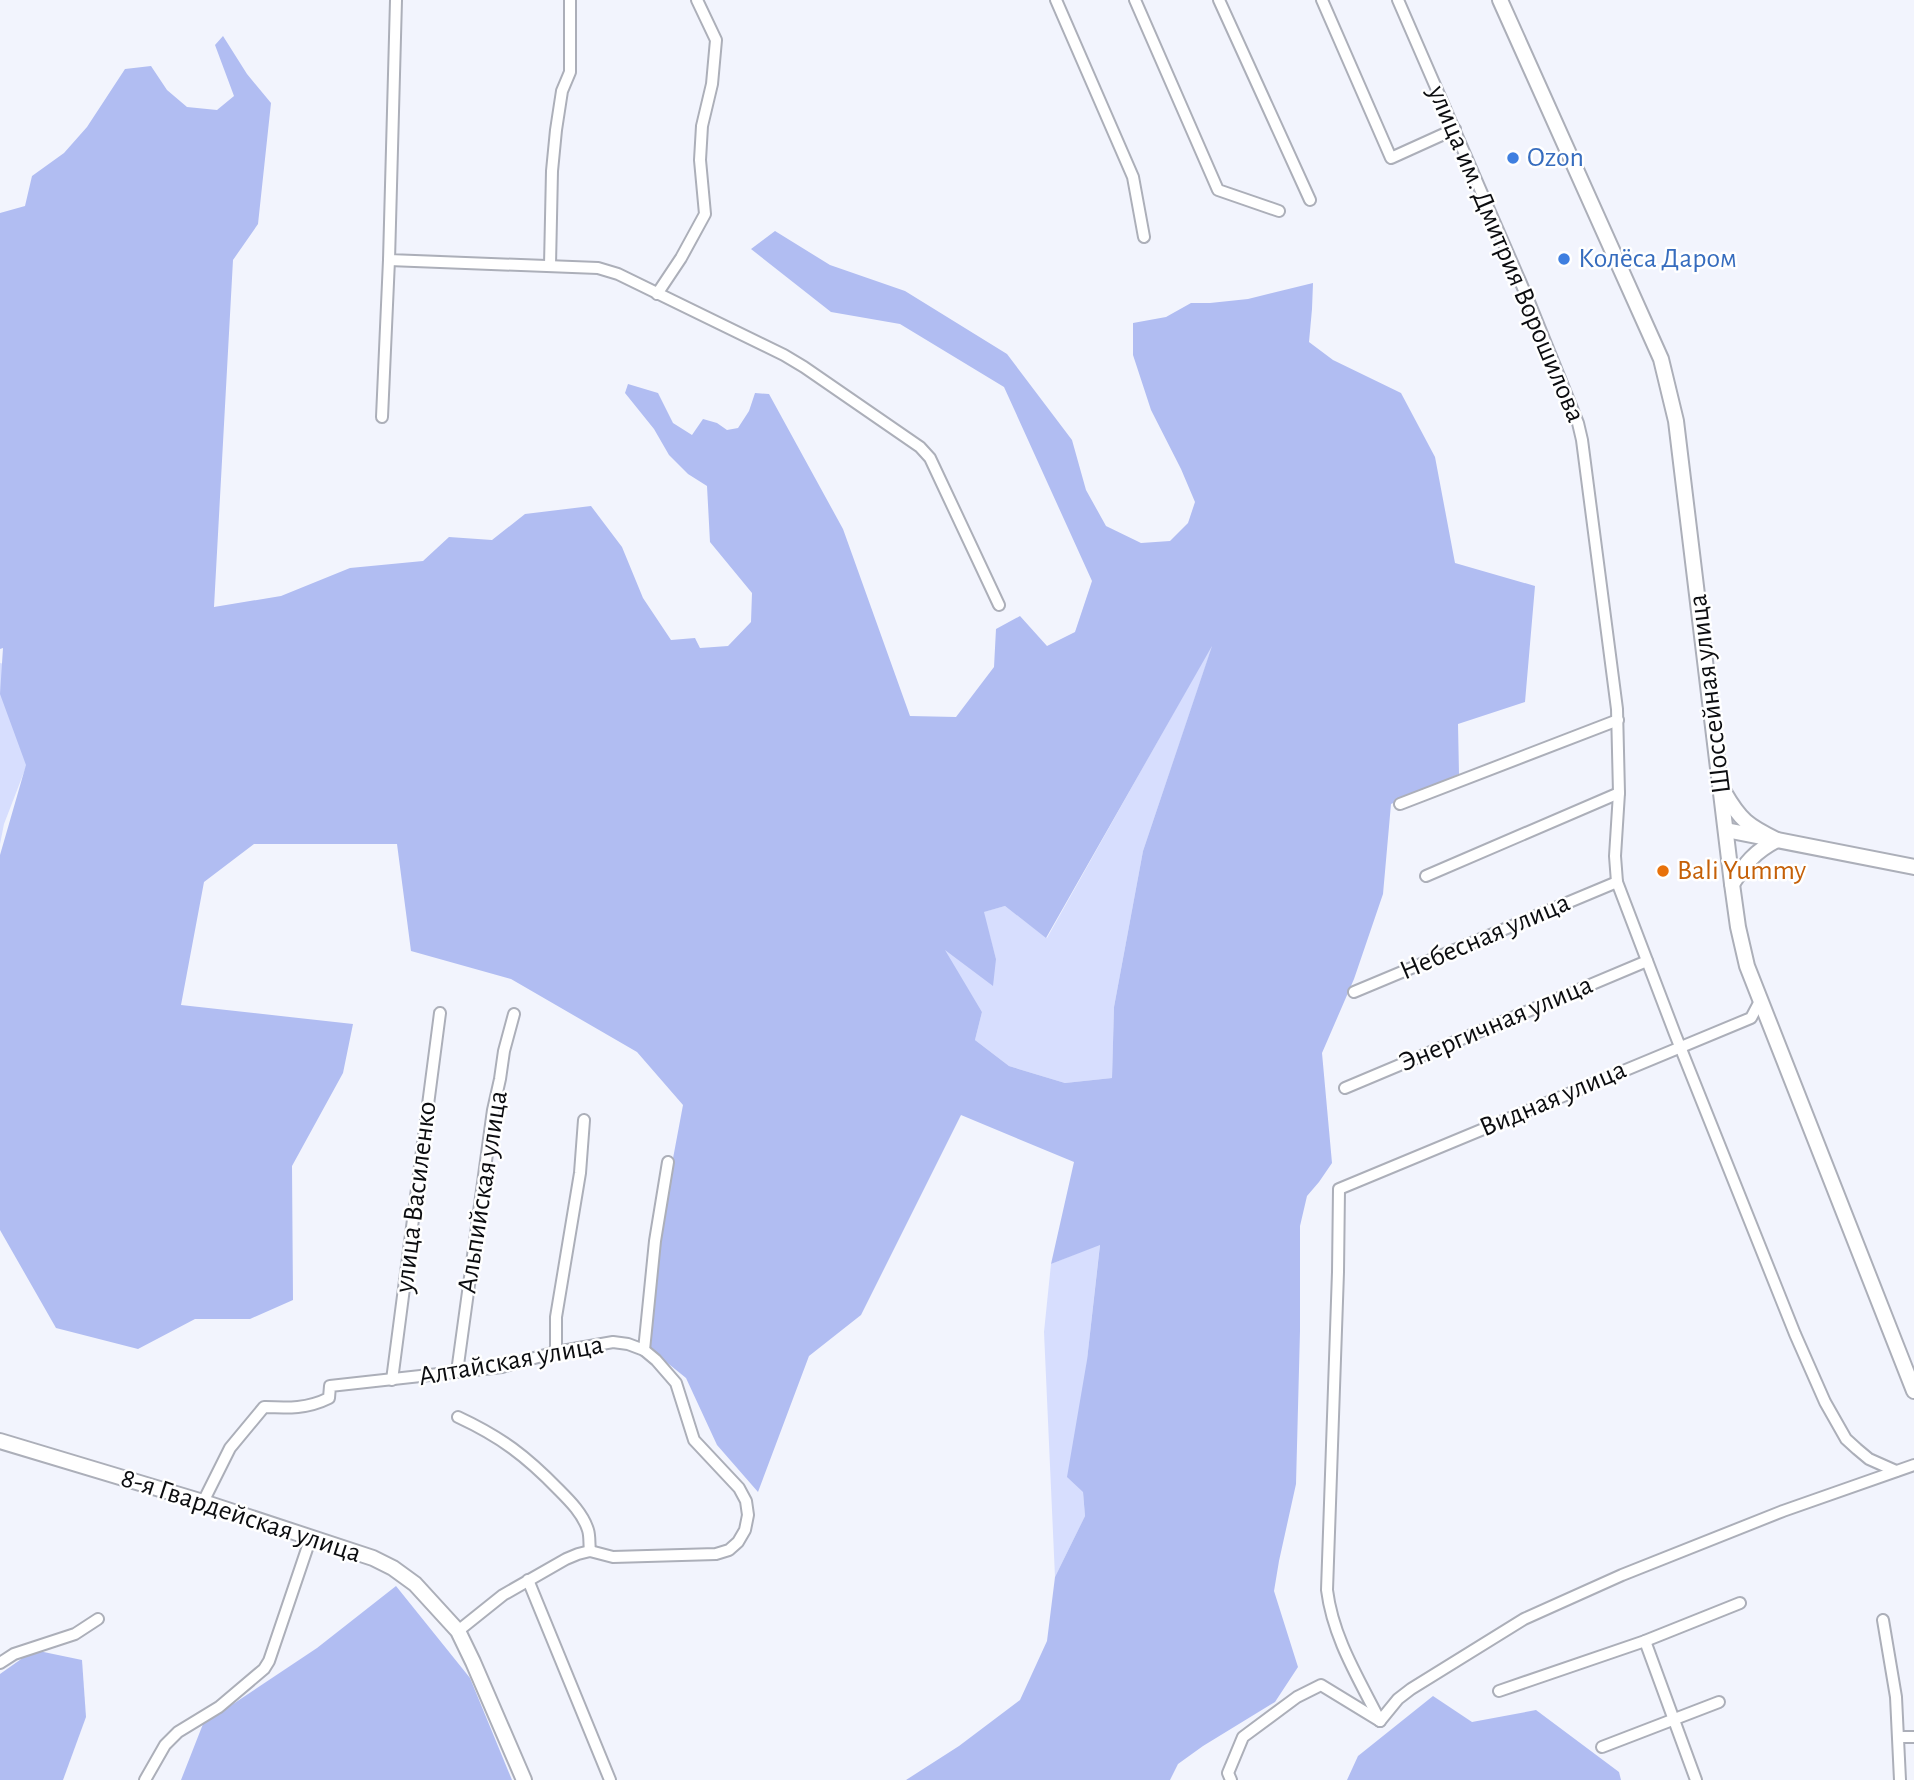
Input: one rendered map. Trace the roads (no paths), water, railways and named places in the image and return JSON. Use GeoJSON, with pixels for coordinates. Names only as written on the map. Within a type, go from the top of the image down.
{"type":"FeatureCollection","features":[{"type":"Feature","properties":{"kind":"street"},"geometry":{"type":"LineString","coordinates":[[382,417],[396,0]]}},
{"type":"Feature","properties":{"kind":"street"},"geometry":{"type":"LineString","coordinates":[[550,265],[552,171],[556,130],[562,91],[570,72],[570,0]]}},
{"type":"Feature","properties":{"kind":"street"},"geometry":{"type":"LineString","coordinates":[[657,294],[705,215],[700,160],[702,126],[712,84],[716,40],[696,0]]}},
{"type":"Feature","properties":{"kind":"street"},"geometry":{"type":"LineString","coordinates":[[1056,0],[1133,177],[1144,237]]}},
{"type":"Feature","properties":{"kind":"street"},"geometry":{"type":"LineString","coordinates":[[1135,0],[1218,190],[1279,211]]}},
{"type":"Feature","properties":{"kind":"street"},"geometry":{"type":"LineString","coordinates":[[1219,0],[1310,200]]}},
{"type":"Feature","properties":{"kind":"street"},"geometry":{"type":"LineString","coordinates":[[1322,0],[1391,158],[1455,129]]}},
{"type":"Feature","properties":{"kind":"street","name":"улица им. Дмитрия Ворошилова"},"geometry":{"type":"LineString","coordinates":[[1398,0],[1530,304],[1578,423],[1618,720],[1619,793],[1615,856],[1617,882],[1795,1334],[1825,1402],[1846,1439],[1857,1450],[1869,1459],[1896,1471]]}},
{"type":"Feature","properties":{"kind":"street","name":"Шоссейная улица"},"geometry":{"type":"LineString","coordinates":[[1500,0],[1661,359],[1676,421],[1732,884],[1747,966],[1914,1391]]}},
{"type":"Feature","properties":{"kind":"street"},"geometry":{"type":"LineString","coordinates":[[389,260],[598,268],[618,274],[804,367],[919,447],[930,458],[999,605]]}},
{"type":"Feature","properties":{"kind":"street"},"geometry":{"type":"LineString","coordinates":[[1400,804],[1618,720]]}},
{"type":"Feature","properties":{"kind":"street"},"geometry":{"type":"LineString","coordinates":[[1721,786],[1743,820],[1777,840]]}},
{"type":"Feature","properties":{"kind":"street"},"geometry":{"type":"LineString","coordinates":[[1426,876],[1619,793]]}},
{"type":"Feature","properties":{"kind":"street"},"geometry":{"type":"LineString","coordinates":[[1726,830],[1914,867]]}},
{"type":"Feature","properties":{"kind":"street"},"geometry":{"type":"LineString","coordinates":[[1732,884],[1747,860],[1777,840]]}},
{"type":"Feature","properties":{"kind":"street","name":"Небесная улица"},"geometry":{"type":"LineString","coordinates":[[1354,992],[1617,882]]}},
{"type":"Feature","properties":{"kind":"street","name":"Энергичная улица"},"geometry":{"type":"LineString","coordinates":[[1345,1087],[1647,961]]}},
{"type":"Feature","properties":{"kind":"street","name":"Видная улица"},"geometry":{"type":"LineString","coordinates":[[1380,1721],[1340,1641],[1330,1611],[1327,1590],[1339,1189],[1751,1018],[1760,1001]]}},
{"type":"Feature","properties":{"kind":"street","name":"улица Василенко"},"geometry":{"type":"LineString","coordinates":[[391,1380],[440,1013]]}},
{"type":"Feature","properties":{"kind":"street","name":"Альпийская улица"},"geometry":{"type":"LineString","coordinates":[[457,1372],[492,1110],[514,1014]]}},
{"type":"Feature","properties":{"kind":"street"},"geometry":{"type":"LineString","coordinates":[[556,1352],[556,1317],[580,1173],[584,1120]]}},
{"type":"Feature","properties":{"kind":"street"},"geometry":{"type":"LineString","coordinates":[[644,1350],[654,1241],[668,1161]]}},
{"type":"Feature","properties":{"kind":"street","name":"Алтайская улица"},"geometry":{"type":"LineString","coordinates":[[204,1502],[230,1448],[264,1407],[308,1407],[329,1398],[330,1386],[512,1365],[556,1352],[613,1342],[628,1344],[644,1350],[677,1383],[694,1440],[739,1488],[746,1500],[748,1515],[745,1530],[738,1542],[729,1550],[716,1554],[613,1557],[590,1551]]}},
{"type":"Feature","properties":{"kind":"street"},"geometry":{"type":"LineString","coordinates":[[458,1417],[508,1444],[536,1466],[584,1520],[589,1532],[590,1551],[566,1559],[528,1580],[491,1603],[458,1631]]}},
{"type":"Feature","properties":{"kind":"street","name":"8-я Гвардейская улица"},"geometry":{"type":"LineString","coordinates":[[0,1441],[204,1502],[373,1558],[393,1568],[415,1584],[458,1631],[524,1780]]}},
{"type":"Feature","properties":{"kind":"street"},"geometry":{"type":"LineString","coordinates":[[1231,1780],[1228,1773],[1243,1737],[1297,1697],[1321,1685],[1380,1721],[1398,1699],[1411,1689],[1524,1619],[1647,1565],[1783,1511],[1914,1465]]}},
{"type":"Feature","properties":{"kind":"street"},"geometry":{"type":"LineString","coordinates":[[145,1780],[165,1745],[177,1732],[219,1707],[264,1669],[311,1537]]}},
{"type":"Feature","properties":{"kind":"street"},"geometry":{"type":"LineString","coordinates":[[528,1580],[610,1780]]}},
{"type":"Feature","properties":{"kind":"street"},"geometry":{"type":"LineString","coordinates":[[1499,1691],[1645,1641],[1740,1603]]}},
{"type":"Feature","properties":{"kind":"street"},"geometry":{"type":"LineString","coordinates":[[0,1663],[14,1654],[75,1634],[99,1619]]}},
{"type":"Feature","properties":{"kind":"street"},"geometry":{"type":"LineString","coordinates":[[1883,1620],[1896,1696],[1900,1780]]}},
{"type":"Feature","properties":{"kind":"street"},"geometry":{"type":"LineString","coordinates":[[1645,1641],[1696,1780]]}},
{"type":"Feature","properties":{"kind":"street"},"geometry":{"type":"LineString","coordinates":[[1602,1746],[1719,1702]]}},
{"type":"Feature","properties":{"kind":"street"},"geometry":{"type":"LineString","coordinates":[[1899,1737],[1914,1737]]}},
{"type":"Feature","properties":{"kind":"place","name":"Ozon"},"geometry":{"type":"Point","coordinates":[1513,158]}},
{"type":"Feature","properties":{"kind":"place","name":"Колёса Даром"},"geometry":{"type":"Point","coordinates":[1564,259]}},
{"type":"Feature","properties":{"kind":"place","name":"Bali Yummy"},"geometry":{"type":"Point","coordinates":[1663,871]}}]}
